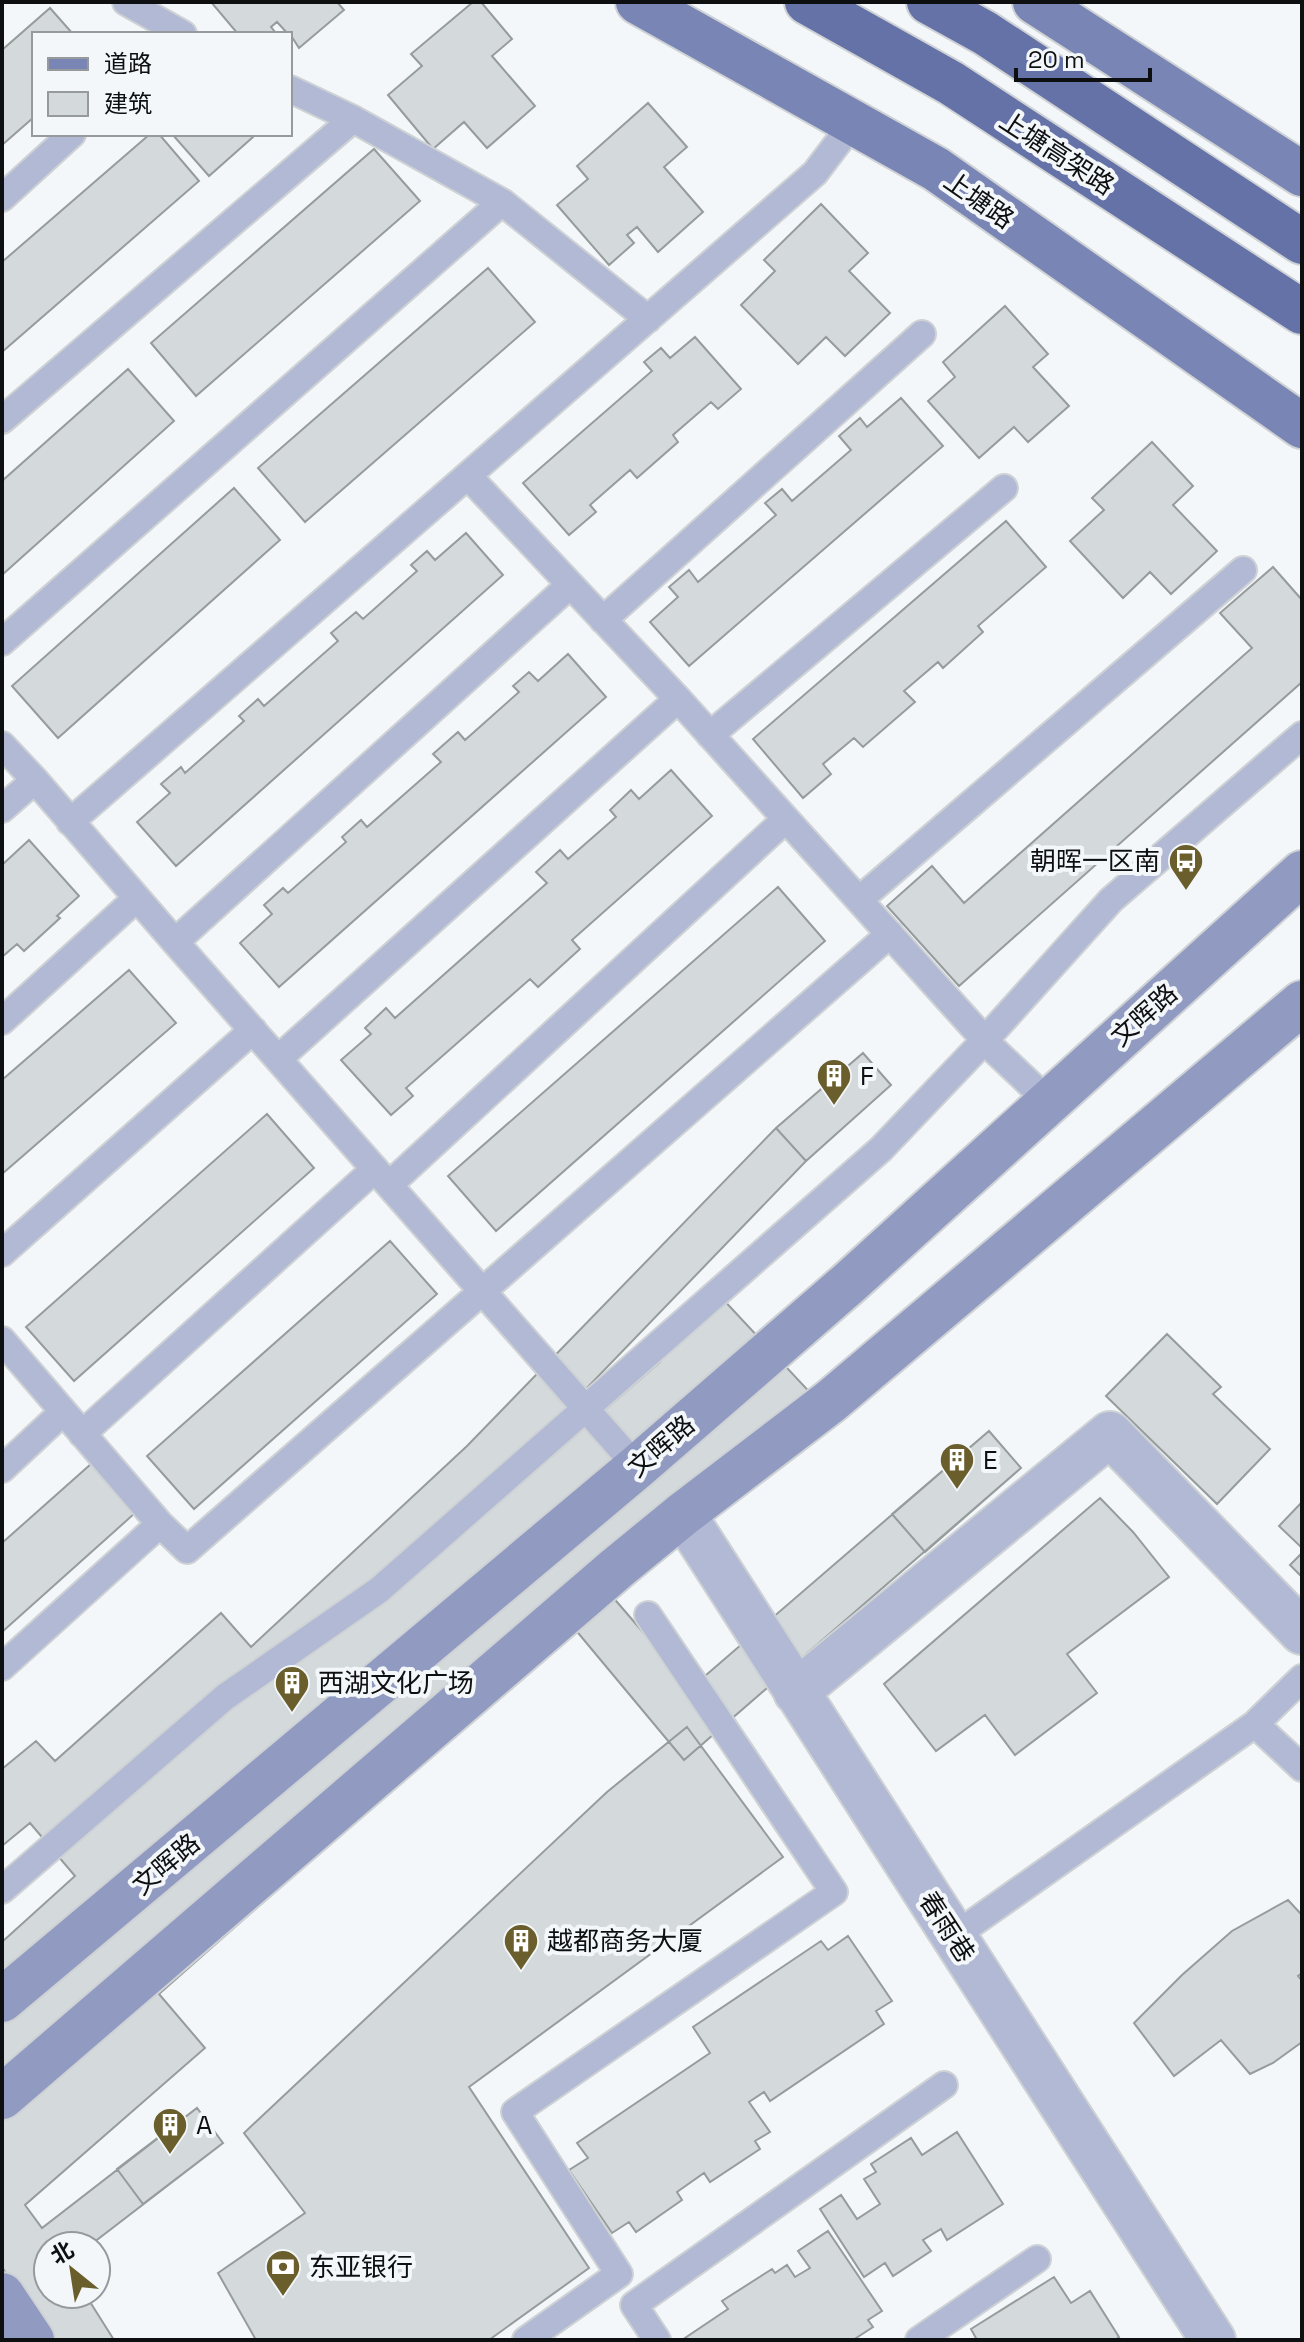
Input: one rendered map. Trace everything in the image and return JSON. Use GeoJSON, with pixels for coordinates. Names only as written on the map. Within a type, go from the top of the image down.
{"type":"FeatureCollection","features":[{"type":"Feature","properties":{"kind":"highway","name":"上塘高架路"},"geometry":{"type":"LineString","coordinates":[[807,2],[951,83],[1302,312]]}},
{"type":"Feature","properties":{"kind":"highway"},"geometry":{"type":"LineString","coordinates":[[929,2],[985,33],[1302,242]]}},
{"type":"Feature","properties":{"kind":"main road","name":"上塘路"},"geometry":{"type":"LineString","coordinates":[[638,2],[936,169],[1302,426]]}},
{"type":"Feature","properties":{"kind":"main road"},"geometry":{"type":"LineString","coordinates":[[1051,6],[1302,174]]}},
{"type":"Feature","properties":{"kind":"main road","name":"文晖路"},"geometry":{"type":"LineString","coordinates":[[2,2000],[637,1467],[849,1283],[1302,873]]}},
{"type":"Feature","properties":{"kind":"main road"},"geometry":{"type":"LineString","coordinates":[[2,2097],[683,1514],[831,1401],[1302,1003]]}},
{"type":"Feature","properties":{"kind":"main road"},"geometry":{"type":"LineString","coordinates":[[2,2295],[32,2340]]}},
{"type":"Feature","properties":{"kind":"street"},"geometry":{"type":"LineString","coordinates":[[796,1692],[1110,1434],[1302,1632]]}},
{"type":"Feature","properties":{"kind":"street","name":"春雨巷"},"geometry":{"type":"LineString","coordinates":[[683,1514],[1213,2340]]}},
{"type":"Feature","properties":{"kind":"lane"},"geometry":{"type":"LineString","coordinates":[[126,2],[179,32]]}},
{"type":"Feature","properties":{"kind":"lane"},"geometry":{"type":"LineString","coordinates":[[292,90],[353,119],[502,202],[648,319]]}},
{"type":"Feature","properties":{"kind":"lane"},"geometry":{"type":"LineString","coordinates":[[2,420],[353,119]]}},
{"type":"Feature","properties":{"kind":"lane"},"geometry":{"type":"LineString","coordinates":[[70,822],[815,173],[853,123]]}},
{"type":"Feature","properties":{"kind":"lane"},"geometry":{"type":"LineString","coordinates":[[2,198],[70,136]]}},
{"type":"Feature","properties":{"kind":"lane"},"geometry":{"type":"LineString","coordinates":[[2,642],[502,202]]}},
{"type":"Feature","properties":{"kind":"lane"},"geometry":{"type":"LineString","coordinates":[[603,620],[922,334]]}},
{"type":"Feature","properties":{"kind":"lane"},"geometry":{"type":"LineString","coordinates":[[468,476],[678,699],[985,1040],[1048,1101]]}},
{"type":"Feature","properties":{"kind":"lane"},"geometry":{"type":"LineString","coordinates":[[710,735],[1004,488]]}},
{"type":"Feature","properties":{"kind":"lane"},"geometry":{"type":"LineString","coordinates":[[859,900],[1243,570]]}},
{"type":"Feature","properties":{"kind":"lane"},"geometry":{"type":"LineString","coordinates":[[175,942],[570,585]]}},
{"type":"Feature","properties":{"kind":"lane"},"geometry":{"type":"LineString","coordinates":[[278,1059],[678,699]]}},
{"type":"Feature","properties":{"kind":"lane"},"geometry":{"type":"LineString","coordinates":[[2,1890],[225,1697],[379,1590],[881,1149],[985,1040],[1111,900],[1302,735]]}},
{"type":"Feature","properties":{"kind":"lane"},"geometry":{"type":"LineString","coordinates":[[2,745],[637,1467]]}},
{"type":"Feature","properties":{"kind":"lane"},"geometry":{"type":"LineString","coordinates":[[2,809],[35,780]]}},
{"type":"Feature","properties":{"kind":"lane"},"geometry":{"type":"LineString","coordinates":[[82,1434],[382,1177],[786,819]]}},
{"type":"Feature","properties":{"kind":"lane"},"geometry":{"type":"LineString","coordinates":[[2,1021],[137,898]]}},
{"type":"Feature","properties":{"kind":"lane"},"geometry":{"type":"LineString","coordinates":[[2,1340],[160,1524],[187,1550],[890,934]]}},
{"type":"Feature","properties":{"kind":"lane"},"geometry":{"type":"LineString","coordinates":[[2,1253],[253,1030]]}},
{"type":"Feature","properties":{"kind":"lane"},"geometry":{"type":"LineString","coordinates":[[2,1469],[63,1412]]}},
{"type":"Feature","properties":{"kind":"lane"},"geometry":{"type":"LineString","coordinates":[[2,1667],[160,1524]]}},
{"type":"Feature","properties":{"kind":"lane"},"geometry":{"type":"LineString","coordinates":[[526,2340],[619,2274],[515,2112],[834,1892],[648,1615]]}},
{"type":"Feature","properties":{"kind":"lane"},"geometry":{"type":"LineString","coordinates":[[953,1937],[1255,1724],[1302,1678]]}},
{"type":"Feature","properties":{"kind":"lane"},"geometry":{"type":"LineString","coordinates":[[1255,1724],[1302,1768]]}},
{"type":"Feature","properties":{"kind":"lane"},"geometry":{"type":"LineString","coordinates":[[657,2340],[634,2305],[944,2085]]}},
{"type":"Feature","properties":{"kind":"lane"},"geometry":{"type":"LineString","coordinates":[[919,2340],[1037,2259]]}},
{"type":"Feature","properties":{"kind":"building"},"geometry":{"type":"Polygon","coordinates":[[[211,2],[337,2],[344,10],[299,48],[292,32],[286,32],[277,22],[271,27],[275,32],[236,32],[211,2]]]}},
{"type":"Feature","properties":{"kind":"building"},"geometry":{"type":"Polygon","coordinates":[[[473,2],[481,2],[512,39],[492,56],[535,106],[487,148],[464,122],[433,149],[388,95],[422,66],[411,54],[473,2]]]}},
{"type":"Feature","properties":{"kind":"building"},"geometry":{"type":"Polygon","coordinates":[[[50,8],[71,32],[32,32],[32,119],[2,145],[2,50],[50,8]]]}},
{"type":"Feature","properties":{"kind":"building"},"geometry":{"type":"Polygon","coordinates":[[[648,103],[687,147],[664,167],[703,212],[658,252],[637,227],[627,235],[634,243],[609,265],[557,205],[588,179],[577,166],[648,103]]]}},
{"type":"Feature","properties":{"kind":"building"},"geometry":{"type":"Polygon","coordinates":[[[148,136],[161,136],[199,181],[2,352],[2,262],[148,136]]]}},
{"type":"Feature","properties":{"kind":"building"},"geometry":{"type":"Polygon","coordinates":[[[174,136],[252,136],[253,137],[209,176],[174,136]]]}},
{"type":"Feature","properties":{"kind":"building"},"geometry":{"type":"Polygon","coordinates":[[[374,149],[420,201],[196,396],[151,343],[374,149]]]}},
{"type":"Feature","properties":{"kind":"building"},"geometry":{"type":"Polygon","coordinates":[[[821,204],[868,253],[849,271],[890,313],[845,356],[826,337],[798,364],[741,305],[775,271],[764,260],[821,204]]]}},
{"type":"Feature","properties":{"kind":"building"},"geometry":{"type":"Polygon","coordinates":[[[488,268],[535,322],[305,522],[258,468],[488,268]]]}},
{"type":"Feature","properties":{"kind":"building"},"geometry":{"type":"Polygon","coordinates":[[[1005,306],[1048,354],[1033,367],[1069,406],[1028,442],[1014,427],[979,458],[928,401],[955,377],[943,362],[1005,306]]]}},
{"type":"Feature","properties":{"kind":"building"},"geometry":{"type":"Polygon","coordinates":[[[695,337],[741,389],[718,409],[711,402],[673,435],[678,442],[637,478],[630,470],[590,505],[596,512],[569,535],[523,483],[652,371],[644,362],[661,348],[670,358],[695,337]]]}},
{"type":"Feature","properties":{"kind":"building"},"geometry":{"type":"Polygon","coordinates":[[[128,369],[174,421],[2,575],[2,481],[128,369]]]}},
{"type":"Feature","properties":{"kind":"building"},"geometry":{"type":"Polygon","coordinates":[[[901,398],[943,446],[689,666],[650,622],[678,597],[669,587],[689,570],[698,582],[776,515],[765,503],[782,489],[792,501],[851,450],[839,436],[860,418],[867,427],[901,398]]]}},
{"type":"Feature","properties":{"kind":"building"},"geometry":{"type":"Polygon","coordinates":[[[1152,442],[1193,486],[1173,505],[1217,551],[1171,594],[1150,572],[1123,598],[1070,541],[1104,510],[1092,498],[1152,442]]]}},
{"type":"Feature","properties":{"kind":"building"},"geometry":{"type":"Polygon","coordinates":[[[234,488],[280,540],[58,738],[12,686],[234,488]]]}},
{"type":"Feature","properties":{"kind":"building"},"geometry":{"type":"Polygon","coordinates":[[[1006,521],[1046,567],[978,626],[983,632],[943,668],[938,662],[904,691],[915,702],[863,747],[854,738],[823,764],[831,774],[803,798],[753,739],[1006,521]]]}},
{"type":"Feature","properties":{"kind":"building"},"geometry":{"type":"Polygon","coordinates":[[[466,533],[503,575],[176,866],[137,822],[170,793],[161,784],[181,767],[185,773],[244,721],[239,716],[258,699],[264,706],[338,641],[331,633],[356,612],[363,619],[417,571],[411,565],[427,551],[435,560],[466,533]]]}},
{"type":"Feature","properties":{"kind":"building"},"geometry":{"type":"Polygon","coordinates":[[[1273,567],[1302,600],[1302,682],[959,986],[887,906],[932,866],[964,903],[1252,648],[1220,613],[1273,567]]]}},
{"type":"Feature","properties":{"kind":"building"},"geometry":{"type":"Polygon","coordinates":[[[568,654],[606,697],[279,987],[240,943],[272,914],[264,905],[283,888],[288,893],[346,842],[342,837],[361,820],[367,827],[441,762],[433,754],[458,732],[465,740],[519,692],[513,686],[529,672],[538,681],[568,654]]]}},
{"type":"Feature","properties":{"kind":"building"},"geometry":{"type":"Polygon","coordinates":[[[671,770],[712,816],[572,940],[580,949],[538,987],[530,979],[406,1088],[413,1096],[391,1115],[341,1060],[371,1034],[365,1028],[386,1008],[395,1018],[547,883],[536,872],[560,850],[568,859],[616,817],[610,810],[631,790],[639,799],[671,770]]]}},
{"type":"Feature","properties":{"kind":"building"},"geometry":{"type":"Polygon","coordinates":[[[29,840],[79,896],[24,951],[17,944],[2,957],[2,865],[29,840]]]}},
{"type":"Feature","properties":{"kind":"building"},"geometry":{"type":"Polygon","coordinates":[[[778,887],[825,941],[496,1231],[448,1176],[778,887]]]}},
{"type":"Feature","properties":{"kind":"building"},"geometry":{"type":"Polygon","coordinates":[[[129,970],[176,1023],[2,1174],[2,1080],[129,970]]]}},
{"type":"Feature","properties":{"kind":"building","name":"西湖文化广场"},"geometry":{"type":"Polygon","coordinates":[[[863,1053],[891,1085],[806,1161],[502,1476],[514,1489],[660,1362],[654,1352],[719,1295],[830,1414],[611,1595],[691,1688],[989,1431],[1021,1468],[684,1760],[574,1628],[159,1994],[205,2048],[25,2205],[42,2228],[197,2108],[223,2143],[110,2230],[32,2230],[32,2310],[95,2310],[114,2340],[50,2340],[2,2267],[2,1942],[75,1876],[30,1823],[2,1846],[2,1769],[36,1741],[55,1761],[221,1613],[251,1647],[467,1446],[776,1128],[863,1053]]]}},
{"type":"Feature","properties":{"kind":"building","name":"F"},"geometry":{"type":"Polygon","coordinates":[[[863,1053],[891,1085],[806,1161],[776,1128],[863,1053]]]}},
{"type":"Feature","properties":{"kind":"building"},"geometry":{"type":"Polygon","coordinates":[[[267,1114],[314,1168],[74,1381],[26,1327],[267,1114]]]}},
{"type":"Feature","properties":{"kind":"building"},"geometry":{"type":"Polygon","coordinates":[[[390,1241],[437,1294],[194,1509],[147,1456],[390,1241]]]}},
{"type":"Feature","properties":{"kind":"building"},"geometry":{"type":"Polygon","coordinates":[[[1167,1334],[1221,1387],[1213,1394],[1270,1449],[1217,1504],[1106,1396],[1167,1334]]]}},
{"type":"Feature","properties":{"kind":"building","name":"E"},"geometry":{"type":"Polygon","coordinates":[[[989,1431],[1021,1468],[925,1552],[892,1514],[989,1431]]]}},
{"type":"Feature","properties":{"kind":"building"},"geometry":{"type":"Polygon","coordinates":[[[91,1464],[135,1513],[2,1632],[2,1543],[91,1464]]]}},
{"type":"Feature","properties":{"kind":"building"},"geometry":{"type":"Polygon","coordinates":[[[1100,1498],[1133,1532],[1169,1577],[1067,1654],[1097,1693],[1015,1755],[985,1715],[936,1751],[884,1684],[1100,1498]]]}},
{"type":"Feature","properties":{"kind":"building"},"geometry":{"type":"Polygon","coordinates":[[[1302,1502],[1302,1548],[1279,1526],[1302,1502]]]}},
{"type":"Feature","properties":{"kind":"building"},"geometry":{"type":"Polygon","coordinates":[[[1302,1553],[1302,1577],[1290,1565],[1302,1553]]]}},
{"type":"Feature","properties":{"kind":"building","name":"越都商务大厦"},"geometry":{"type":"Polygon","coordinates":[[[687,1727],[783,1857],[469,2087],[589,2268],[489,2340],[256,2340],[218,2273],[305,2213],[244,2133],[607,1792],[687,1727]]]}},
{"type":"Feature","properties":{"kind":"building"},"geometry":{"type":"Polygon","coordinates":[[[1288,1900],[1300,1913],[1302,1911],[1302,1973],[1298,1976],[1302,1981],[1302,2042],[1273,2063],[1250,2074],[1221,2040],[1174,2076],[1134,2023],[1232,1931],[1288,1900]]]}},
{"type":"Feature","properties":{"kind":"building"},"geometry":{"type":"Polygon","coordinates":[[[848,1936],[892,2001],[876,2011],[884,2024],[770,2101],[764,2092],[749,2102],[770,2132],[755,2141],[760,2149],[710,2182],[704,2173],[677,2192],[682,2200],[636,2232],[629,2222],[612,2233],[569,2170],[588,2158],[577,2143],[710,2053],[693,2027],[821,1941],[828,1950],[848,1936]]]}},
{"type":"Feature","properties":{"kind":"building","name":"A"},"geometry":{"type":"Polygon","coordinates":[[[197,2108],[223,2143],[143,2204],[117,2169],[197,2108]]]}},
{"type":"Feature","properties":{"kind":"building"},"geometry":{"type":"Polygon","coordinates":[[[957,2132],[1003,2204],[947,2240],[941,2229],[923,2240],[931,2251],[893,2276],[885,2263],[864,2277],[820,2209],[841,2195],[857,2219],[880,2204],[864,2179],[876,2172],[871,2164],[911,2138],[922,2155],[957,2132]]]}},
{"type":"Feature","properties":{"kind":"building"},"geometry":{"type":"Polygon","coordinates":[[[828,2231],[882,2311],[868,2320],[873,2327],[853,2340],[682,2340],[728,2309],[722,2301],[772,2269],[775,2273],[787,2265],[795,2277],[810,2268],[798,2251],[828,2231]]]}},
{"type":"Feature","properties":{"kind":"building"},"geometry":{"type":"Polygon","coordinates":[[[1054,2277],[1071,2303],[1090,2291],[1119,2337],[1115,2340],[977,2340],[971,2329],[1054,2277]]]}},
{"type":"Feature","properties":{"kind":"place","name":"朝晖一区南"},"geometry":{"type":"Point","coordinates":[1186,892]}},
{"type":"Feature","properties":{"kind":"place","name":"F"},"geometry":{"type":"Point","coordinates":[834,1107]}},
{"type":"Feature","properties":{"kind":"place","name":"E"},"geometry":{"type":"Point","coordinates":[957,1491]}},
{"type":"Feature","properties":{"kind":"place","name":"西湖文化广场"},"geometry":{"type":"Point","coordinates":[292,1714]}},
{"type":"Feature","properties":{"kind":"place","name":"越都商务大厦"},"geometry":{"type":"Point","coordinates":[521,1972]}},
{"type":"Feature","properties":{"kind":"place","name":"A"},"geometry":{"type":"Point","coordinates":[170,2156]}},
{"type":"Feature","properties":{"kind":"place","name":"东亚银行"},"geometry":{"type":"Point","coordinates":[283,2298]}}]}
